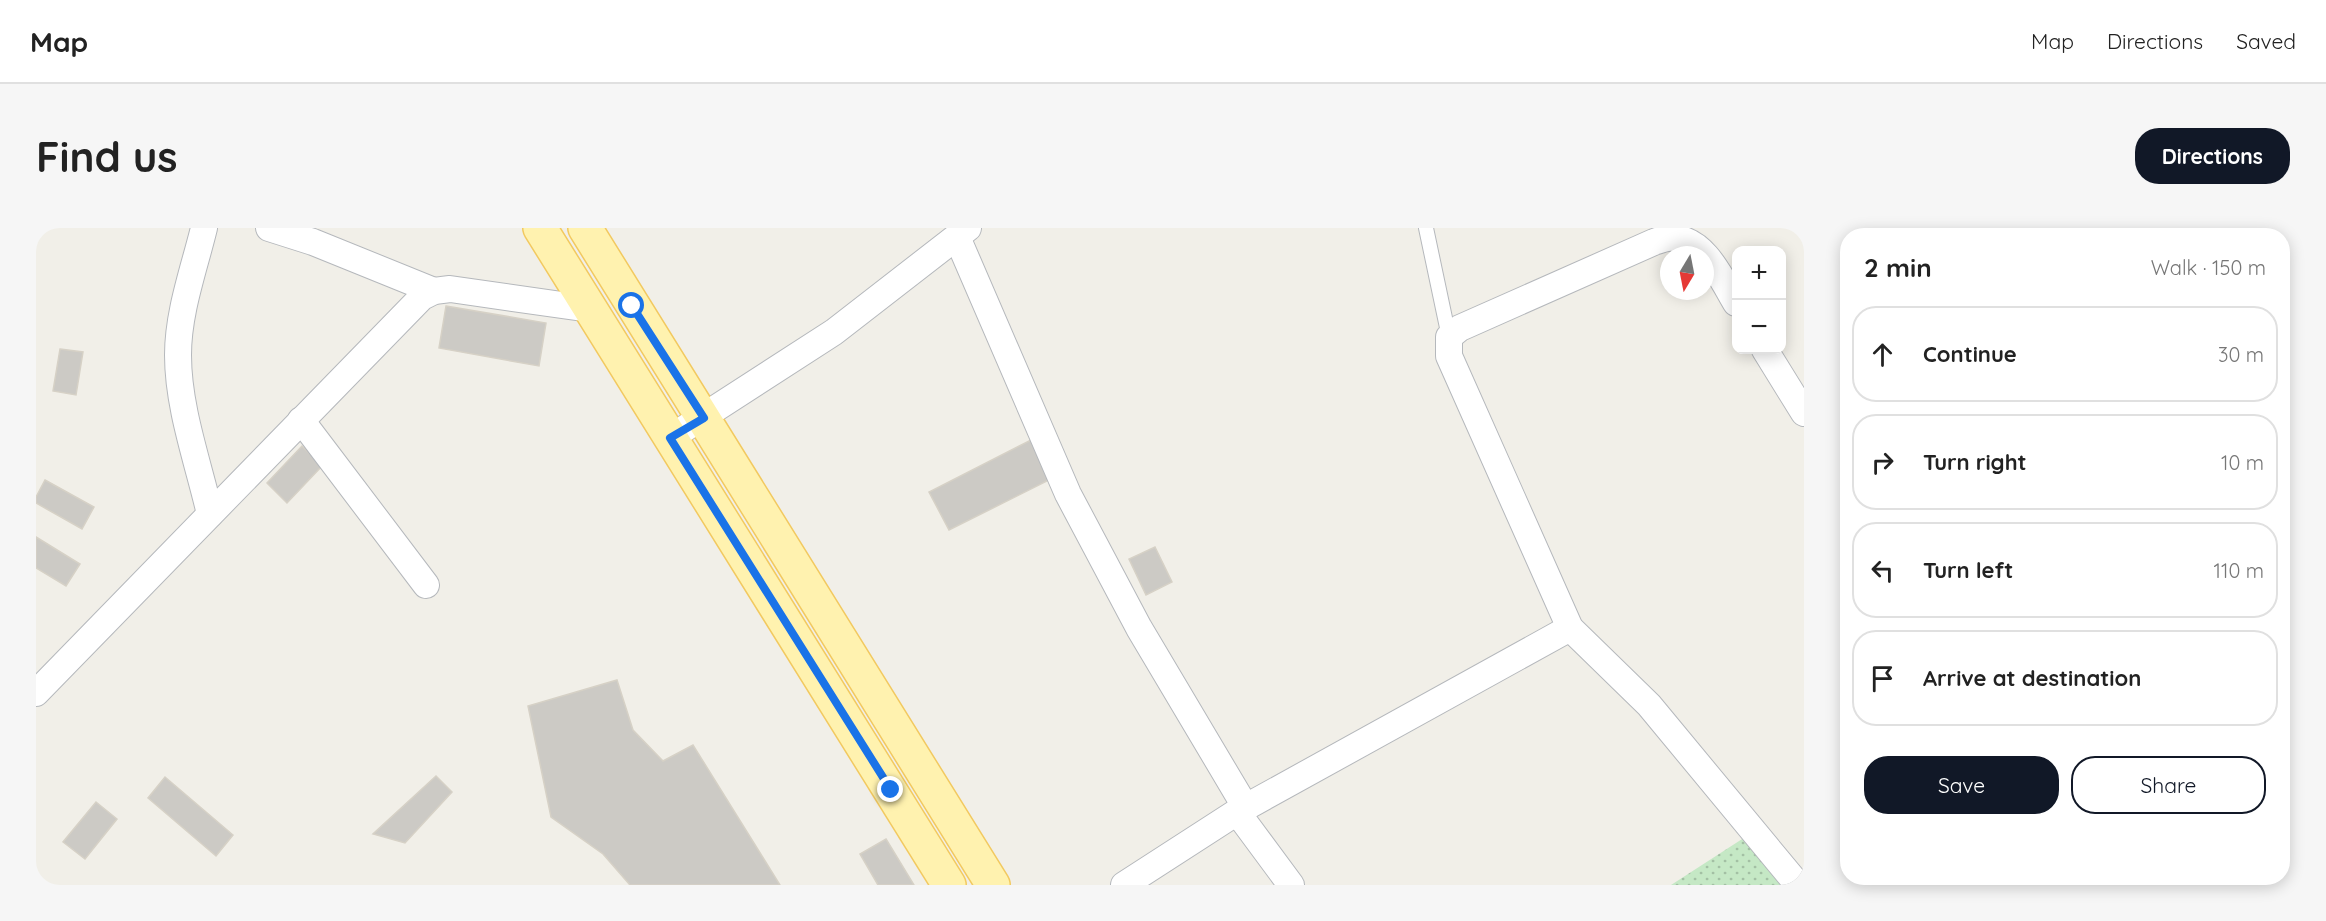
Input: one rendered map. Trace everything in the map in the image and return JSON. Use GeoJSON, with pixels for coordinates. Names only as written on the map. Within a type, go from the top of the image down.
{"type":"FeatureCollection","features":[{"type":"Feature","properties":{"kind":"main road"},"geometry":{"type":"LineString","coordinates":[[540,228],[949,885]]}},
{"type":"Feature","properties":{"kind":"main road"},"geometry":{"type":"LineString","coordinates":[[585,228],[993,885]]}},
{"type":"Feature","properties":{"kind":"street"},"geometry":{"type":"LineString","coordinates":[[204,228],[182,318],[178,354],[185,410],[210,513]]}},
{"type":"Feature","properties":{"kind":"street"},"geometry":{"type":"LineString","coordinates":[[269,228],[313,242],[434,291]]}},
{"type":"Feature","properties":{"kind":"street"},"geometry":{"type":"LineString","coordinates":[[670,438],[834,332],[962,232],[1068,494],[1139,628],[1242,810],[1291,885]]}},
{"type":"Feature","properties":{"kind":"street"},"geometry":{"type":"LineString","coordinates":[[1735,300],[1708,257],[1690,243],[1673,238],[1654,242],[1460,328],[1449,337],[1449,356],[1570,628],[1649,705],[1798,885]]}},
{"type":"Feature","properties":{"kind":"street"},"geometry":{"type":"LineString","coordinates":[[36,693],[422,297],[434,291],[450,289],[590,309]]}},
{"type":"Feature","properties":{"kind":"street"},"geometry":{"type":"LineString","coordinates":[[1767,354],[1804,413]]}},
{"type":"Feature","properties":{"kind":"street"},"geometry":{"type":"LineString","coordinates":[[301,420],[426,585]]}},
{"type":"Feature","properties":{"kind":"street"},"geometry":{"type":"LineString","coordinates":[[1124,885],[1242,810],[1570,628]]}},
{"type":"Feature","properties":{"kind":"lane"},"geometry":{"type":"LineString","coordinates":[[1426,228],[1449,337]]}},
{"type":"Feature","properties":{"kind":"green space"},"geometry":{"type":"Polygon","coordinates":[[[1753,832],[1780,885],[1671,885],[1753,832]]]}},
{"type":"Feature","properties":{"kind":"building"},"geometry":{"type":"Polygon","coordinates":[[[446,306],[546,323],[539,366],[439,348],[446,306]]]}},
{"type":"Feature","properties":{"kind":"building"},"geometry":{"type":"Polygon","coordinates":[[[60,349],[83,352],[76,395],[53,391],[60,349]]]}},
{"type":"Feature","properties":{"kind":"building"},"geometry":{"type":"Polygon","coordinates":[[[1031,440],[1051,479],[949,530],[929,492],[1031,440]]]}},
{"type":"Feature","properties":{"kind":"building"},"geometry":{"type":"Polygon","coordinates":[[[302,446],[322,466],[287,503],[267,483],[302,446]]]}},
{"type":"Feature","properties":{"kind":"building"},"geometry":{"type":"Polygon","coordinates":[[[45,480],[94,507],[82,529],[36,503],[36,497],[45,480]]]}},
{"type":"Feature","properties":{"kind":"building"},"geometry":{"type":"Polygon","coordinates":[[[36,537],[80,564],[66,586],[36,568],[36,537]]]}},
{"type":"Feature","properties":{"kind":"building"},"geometry":{"type":"Polygon","coordinates":[[[1155,547],[1172,582],[1146,595],[1129,559],[1155,547]]]}},
{"type":"Feature","properties":{"kind":"building"},"geometry":{"type":"Polygon","coordinates":[[[617,680],[633,730],[663,761],[693,745],[780,885],[630,885],[603,854],[551,817],[528,706],[617,680]]]}},
{"type":"Feature","properties":{"kind":"building"},"geometry":{"type":"Polygon","coordinates":[[[436,776],[452,792],[405,843],[373,834],[436,776]]]}},
{"type":"Feature","properties":{"kind":"building"},"geometry":{"type":"Polygon","coordinates":[[[165,777],[233,835],[216,856],[148,798],[165,777]]]}},
{"type":"Feature","properties":{"kind":"building"},"geometry":{"type":"Polygon","coordinates":[[[96,802],[117,819],[85,859],[63,842],[96,802]]]}},
{"type":"Feature","properties":{"kind":"building"},"geometry":{"type":"Polygon","coordinates":[[[886,839],[914,885],[878,885],[860,854],[886,839]]]}},
{"type":"Feature","properties":{"kind":"route"},"geometry":{"type":"LineString","coordinates":[[632,306],[704,418],[670,438],[891,790]]}}]}
